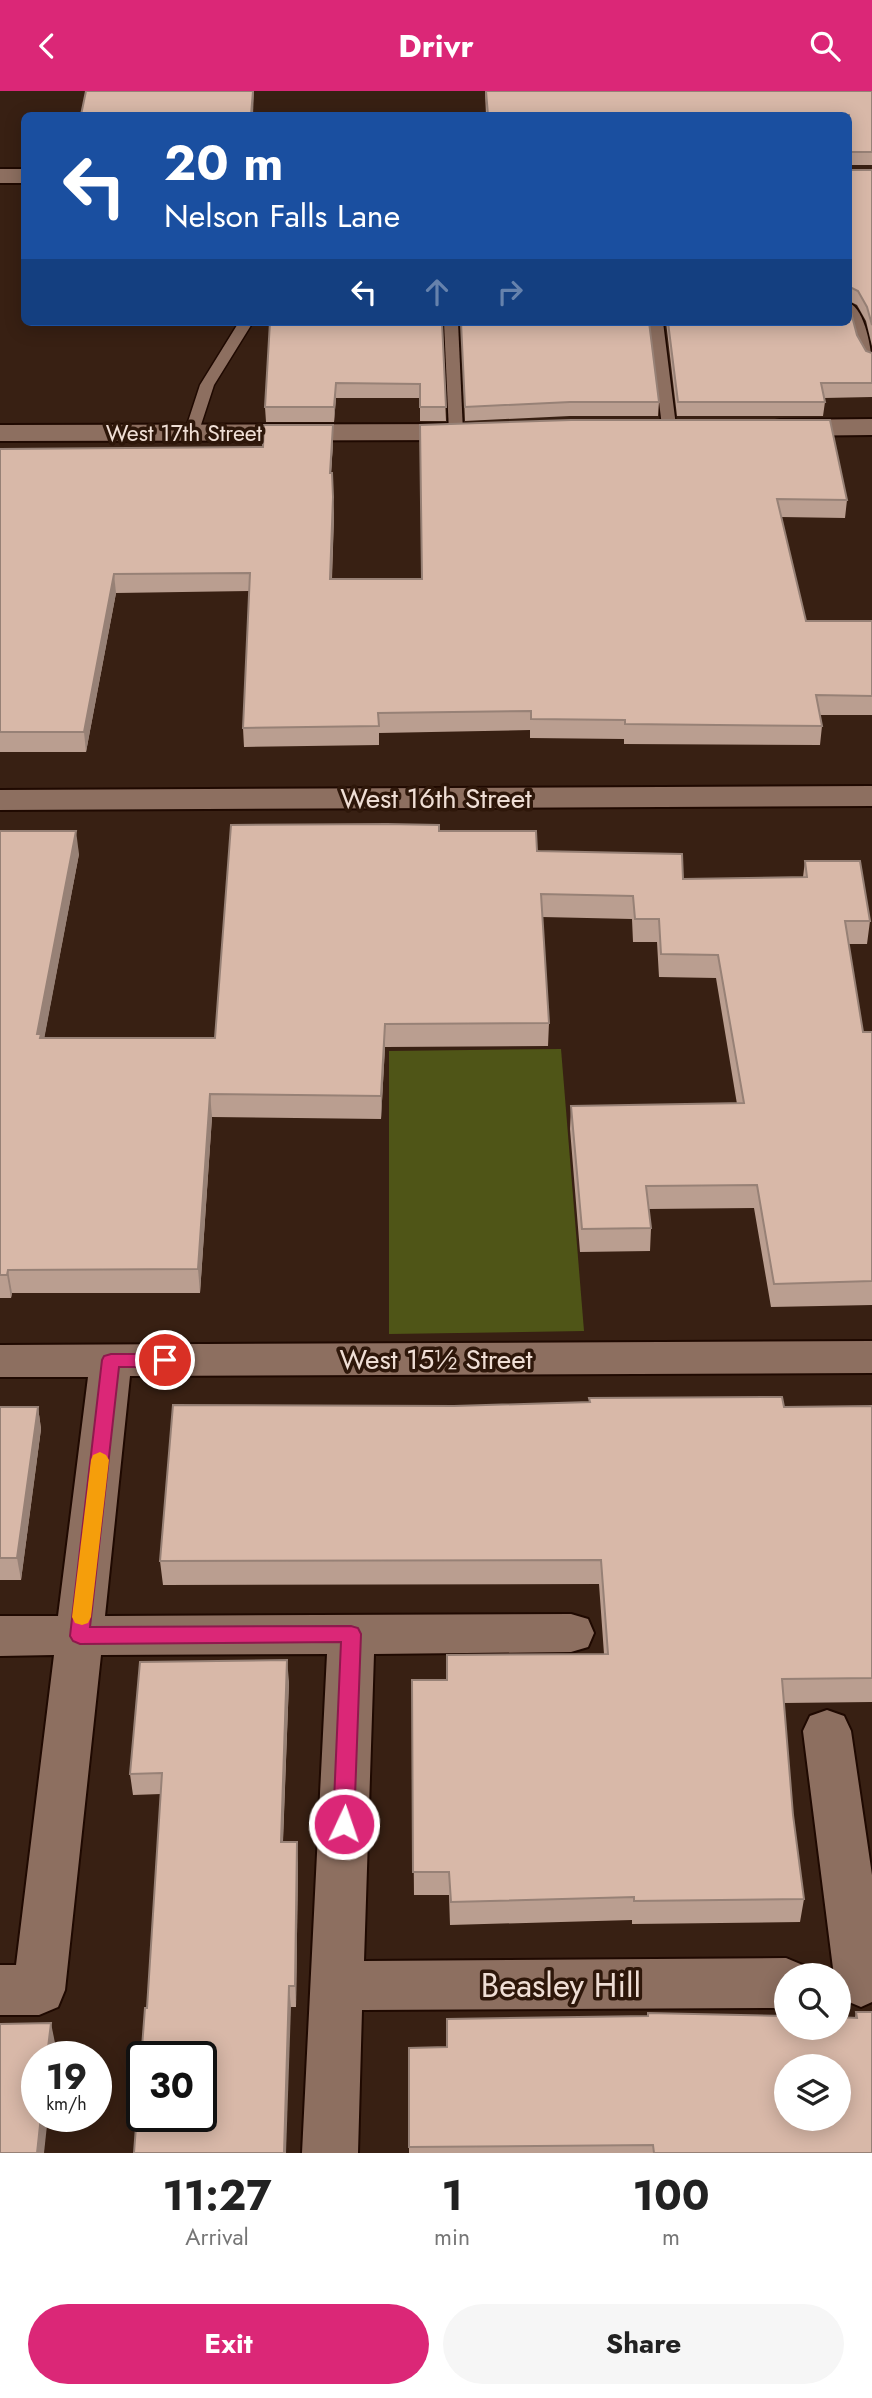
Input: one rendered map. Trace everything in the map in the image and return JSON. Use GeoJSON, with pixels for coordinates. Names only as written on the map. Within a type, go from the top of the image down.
{"type":"FeatureCollection","features":[{"type":"Feature","properties":{"kind":"street"},"geometry":{"type":"LineString","coordinates":[[0,176],[21,176]]}},
{"type":"Feature","properties":{"kind":"street"},"geometry":{"type":"LineString","coordinates":[[752,428],[872,427]]}},
{"type":"Feature","properties":{"kind":"street","name":"West 17th Street"},"geometry":{"type":"LineString","coordinates":[[0,433],[494,431]]}},
{"type":"Feature","properties":{"kind":"street","name":"West 16th Street"},"geometry":{"type":"LineString","coordinates":[[0,800],[872,796]]}},
{"type":"Feature","properties":{"kind":"street","name":"West 15½ Street"},"geometry":{"type":"LineString","coordinates":[[0,1361],[872,1357]]}},
{"type":"Feature","properties":{"kind":"street"},"geometry":{"type":"LineString","coordinates":[[20,1990],[80,1636],[111,1360]]}},
{"type":"Feature","properties":{"kind":"street"},"geometry":{"type":"LineString","coordinates":[[0,1636],[571,1633]]}},
{"type":"Feature","properties":{"kind":"street"},"geometry":{"type":"LineString","coordinates":[[330,2153],[351,1634]]}},
{"type":"Feature","properties":{"kind":"street"},"geometry":{"type":"LineString","coordinates":[[827,1731],[857,1982]]}},
{"type":"Feature","properties":{"kind":"street","name":"Beasley Hill"},"geometry":{"type":"LineString","coordinates":[[337,1986],[774,1983]]}},
{"type":"Feature","properties":{"kind":"lane"},"geometry":{"type":"LineString","coordinates":[[852,314],[872,363]]}},
{"type":"Feature","properties":{"kind":"lane"},"geometry":{"type":"LineString","coordinates":[[191,434],[207,385],[244,326]]}},
{"type":"Feature","properties":{"kind":"lane"},"geometry":{"type":"LineString","coordinates":[[451,326],[456,432]]}},
{"type":"Feature","properties":{"kind":"lane"},"geometry":{"type":"LineString","coordinates":[[656,326],[668,427]]}},
{"type":"Feature","properties":{"kind":"green space"},"geometry":{"type":"Polygon","coordinates":[[[561,1049],[584,1331],[389,1334],[389,1051],[561,1049]]]}},
{"type":"Feature","properties":{"kind":"building"},"geometry":{"type":"Polygon","coordinates":[[[86,91],[253,91],[251,112],[82,112],[86,91]]]}},
{"type":"Feature","properties":{"kind":"building"},"geometry":{"type":"Polygon","coordinates":[[[486,91],[872,91],[872,152],[852,152],[852,112],[488,112],[486,91]]]}},
{"type":"Feature","properties":{"kind":"building"},"geometry":{"type":"Polygon","coordinates":[[[852,170],[872,170],[872,325],[867,307],[858,291],[852,288],[852,170]]]}},
{"type":"Feature","properties":{"kind":"building"},"geometry":{"type":"Polygon","coordinates":[[[852,316],[857,335],[866,351],[872,353],[872,383],[821,383],[825,402],[678,402],[668,326],[852,326],[852,316]]]}},
{"type":"Feature","properties":{"kind":"building"},"geometry":{"type":"Polygon","coordinates":[[[270,326],[442,326],[446,407],[420,407],[420,384],[336,383],[334,407],[265,407],[270,326]]]}},
{"type":"Feature","properties":{"kind":"building"},"geometry":{"type":"Polygon","coordinates":[[[461,326],[650,326],[659,402],[570,402],[465,407],[461,326]]]}},
{"type":"Feature","properties":{"kind":"building"},"geometry":{"type":"Polygon","coordinates":[[[571,420],[830,420],[847,500],[777,499],[806,621],[872,621],[872,696],[816,695],[822,726],[625,724],[625,720],[531,719],[531,711],[378,713],[379,726],[243,728],[250,573],[114,574],[84,732],[0,732],[0,449],[263,447],[264,425],[333,425],[330,579],[422,579],[420,425],[571,420]]]}},
{"type":"Feature","properties":{"kind":"building"},"geometry":{"type":"Polygon","coordinates":[[[231,825],[439,825],[439,831],[536,831],[537,851],[682,854],[683,879],[807,877],[805,861],[860,861],[870,921],[845,921],[863,1032],[872,1032],[872,1281],[774,1284],[757,1185],[646,1186],[651,1228],[582,1229],[571,1106],[744,1103],[718,955],[661,954],[659,919],[635,919],[633,896],[541,894],[549,1023],[385,1024],[381,1096],[210,1094],[198,1269],[8,1270],[7,1275],[0,1275],[0,831],[76,831],[37,1034],[41,1034],[40,1038],[215,1038],[231,825]]]}},
{"type":"Feature","properties":{"kind":"building"},"geometry":{"type":"Polygon","coordinates":[[[782,1397],[784,1407],[872,1406],[872,1678],[782,1679],[793,1815],[804,1899],[634,1901],[634,1897],[451,1902],[449,1872],[413,1872],[412,1680],[447,1680],[447,1655],[608,1654],[601,1560],[160,1561],[173,1405],[454,1406],[590,1402],[589,1398],[782,1397]]]}},
{"type":"Feature","properties":{"kind":"building"},"geometry":{"type":"Polygon","coordinates":[[[0,1407],[38,1407],[17,1558],[0,1558],[0,1407]]]}},
{"type":"Feature","properties":{"kind":"building"},"geometry":{"type":"Polygon","coordinates":[[[287,1660],[281,1842],[297,1842],[295,1986],[289,1986],[284,2153],[134,2153],[136,2132],[217,2132],[217,2041],[142,2041],[162,1773],[130,1774],[140,1662],[287,1660]]]}},
{"type":"Feature","properties":{"kind":"building"},"geometry":{"type":"Polygon","coordinates":[[[856,2012],[872,2012],[872,2153],[654,2153],[653,2145],[409,2147],[409,2048],[447,2047],[447,2019],[648,2016],[648,2013],[774,2016],[774,2040],[851,2040],[851,2018],[857,2018],[856,2012]]]}},
{"type":"Feature","properties":{"kind":"building"},"geometry":{"type":"Polygon","coordinates":[[[51,2023],[49,2041],[21,2041],[21,2132],[39,2132],[37,2153],[0,2153],[0,2024],[51,2023]]]}},
{"type":"Feature","properties":{"kind":"slow traffic"},"geometry":{"type":"LineString","coordinates":[[82,1617],[100,1460]]}},
{"type":"Feature","properties":{"kind":"route"},"geometry":{"type":"LineString","coordinates":[[165,1360],[111,1360],[80,1636],[351,1634],[344,1824]]}}]}
